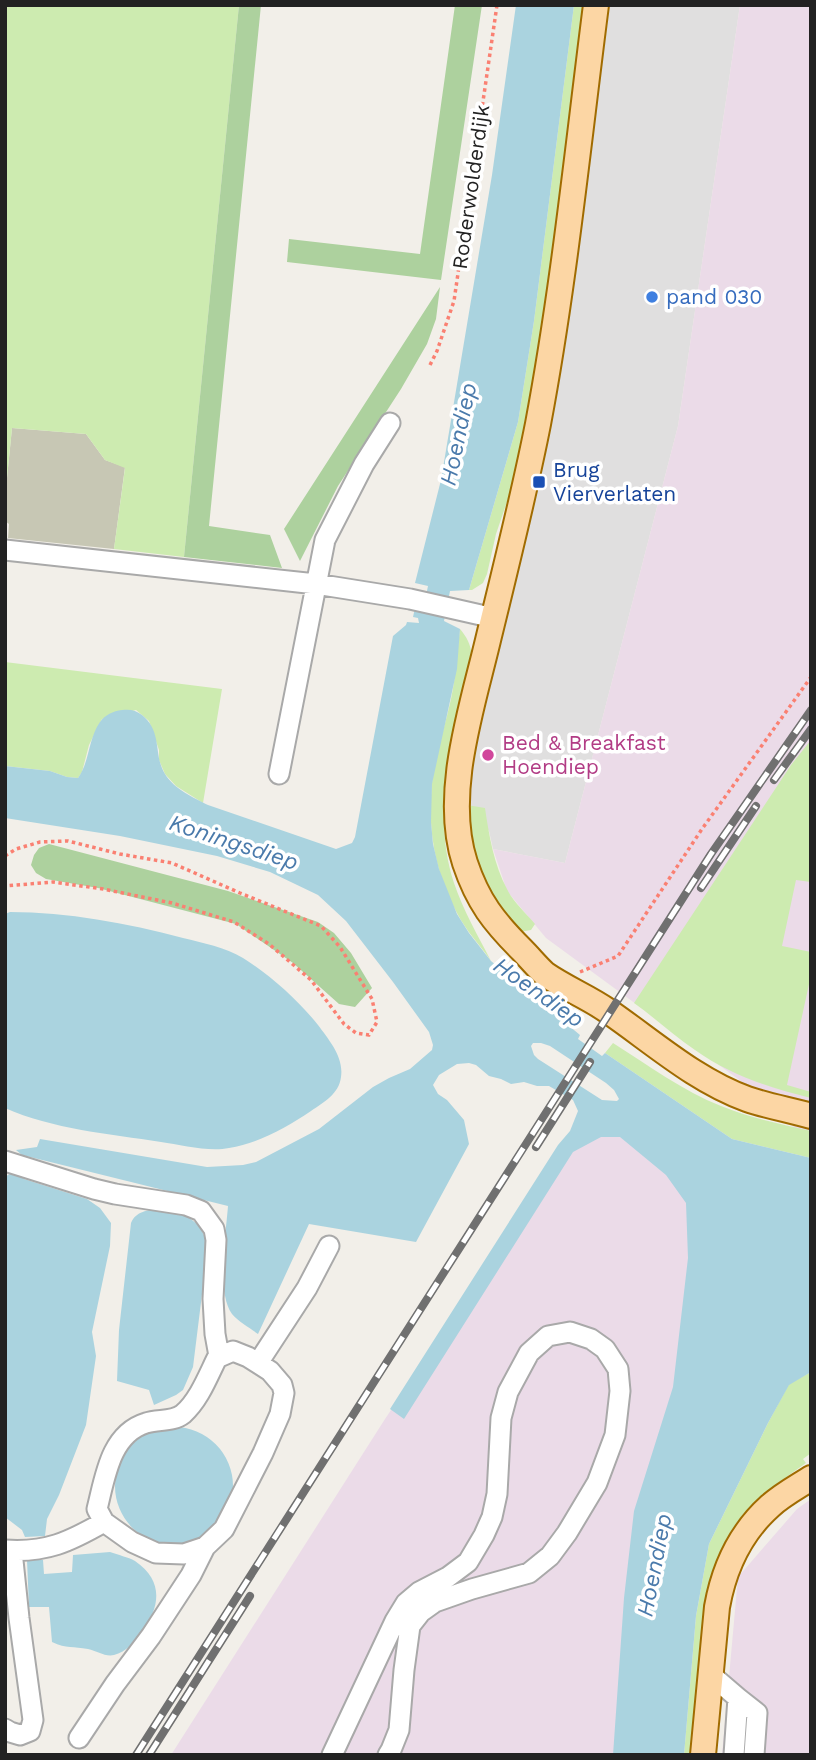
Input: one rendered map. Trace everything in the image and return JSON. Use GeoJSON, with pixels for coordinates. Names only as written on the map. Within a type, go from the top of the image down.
{"type":"FeatureCollection","features":[{"type":"Feature","properties":{"kind":"main road"},"geometry":{"type":"LineString","coordinates":[[596,5],[553,331],[537,426],[458,778],[456,800],[460,840],[464,860],[478,897],[505,933],[544,973],[591,999],[683,1065],[719,1086],[748,1099],[811,1116]]}},
{"type":"Feature","properties":{"kind":"main road"},"geometry":{"type":"LineString","coordinates":[[703,1755],[721,1587],[727,1568],[747,1532],[771,1506],[811,1478]]}},
{"type":"Feature","properties":{"kind":"street"},"geometry":{"type":"LineString","coordinates":[[279,774],[325,540],[364,464],[390,423]]}},
{"type":"Feature","properties":{"kind":"street"},"geometry":{"type":"LineString","coordinates":[[5,550],[316,584],[410,599],[494,618]]}},
{"type":"Feature","properties":{"kind":"street"},"geometry":{"type":"LineString","coordinates":[[5,1161],[94,1189],[186,1205],[201,1211],[214,1229],[216,1240],[213,1299],[219,1356]]}},
{"type":"Feature","properties":{"kind":"street"},"geometry":{"type":"LineString","coordinates":[[258,1363],[307,1288],[329,1245]]}},
{"type":"Feature","properties":{"kind":"street"},"geometry":{"type":"LineString","coordinates":[[332,1755],[395,1621],[407,1603],[419,1592],[448,1577],[468,1562],[484,1535],[492,1517],[497,1494],[501,1418],[508,1392],[529,1353],[548,1336],[570,1332],[591,1339],[605,1349],[618,1369],[620,1391],[615,1435],[597,1483],[550,1556],[529,1573],[435,1602],[421,1612],[411,1626],[399,1730],[387,1755]]}},
{"type":"Feature","properties":{"kind":"street"},"geometry":{"type":"LineString","coordinates":[[79,1738],[151,1636],[191,1575],[205,1547],[224,1529],[258,1464],[280,1414],[284,1393],[282,1385],[271,1371],[233,1351],[217,1357],[193,1402],[181,1416],[146,1423],[130,1431],[116,1448],[108,1464],[97,1509],[104,1522],[132,1542],[156,1553],[184,1554],[205,1547]]}},
{"type":"Feature","properties":{"kind":"street"},"geometry":{"type":"LineString","coordinates":[[5,1729],[20,1735],[30,1731],[33,1720],[9,1550],[48,1548],[70,1541],[104,1522]]}},
{"type":"Feature","properties":{"kind":"street"},"geometry":{"type":"LineString","coordinates":[[710,1674],[757,1713],[754,1755]]}},
{"type":"Feature","properties":{"kind":"street"},"geometry":{"type":"LineString","coordinates":[[734,1755],[738,1698]]}},
{"type":"Feature","properties":{"kind":"path","name":"Roderwolderdijk"},"geometry":{"type":"LineString","coordinates":[[430,365],[454,301],[497,5]]}},
{"type":"Feature","properties":{"kind":"path"},"geometry":{"type":"LineString","coordinates":[[568,987],[575,975],[618,956],[702,828],[811,677]]}},
{"type":"Feature","properties":{"kind":"path"},"geometry":{"type":"LineString","coordinates":[[5,856],[16,849],[40,842],[68,841],[172,863],[321,926],[340,947],[372,999],[377,1022],[369,1035],[356,1033],[344,1024],[311,980],[269,944],[234,922],[172,903],[103,889],[53,882],[5,886]]}},
{"type":"Feature","properties":{"kind":"shaded area"},"geometry":{"type":"Polygon","coordinates":[[[610,5],[740,5],[678,426],[565,863],[493,849],[489,831],[467,805],[474,757],[542,465],[566,329],[610,5]]]}},
{"type":"Feature","properties":{"kind":"shaded area"},"geometry":{"type":"Polygon","coordinates":[[[740,5],[811,5],[811,1147],[775,1106],[546,938],[507,891],[493,849],[565,863],[678,426],[740,5]]]}},
{"type":"Feature","properties":{"kind":"shaded area"},"geometry":{"type":"Polygon","coordinates":[[[12,428],[86,434],[105,460],[125,467],[114,549],[8,538],[5,498],[12,428]]]}},
{"type":"Feature","properties":{"kind":"shaded area"},"geometry":{"type":"Polygon","coordinates":[[[603,1115],[698,1181],[687,1394],[617,1755],[171,1755],[385,1419],[563,1153],[603,1115]]]}},
{"type":"Feature","properties":{"kind":"shaded area"},"geometry":{"type":"Polygon","coordinates":[[[811,1499],[811,1755],[722,1755],[738,1577],[797,1509],[811,1499]]]}},
{"type":"Feature","properties":{"kind":"green space"},"geometry":{"type":"Polygon","coordinates":[[[5,5],[239,5],[184,557],[114,549],[125,468],[105,460],[86,434],[12,428],[5,498],[5,5]]]}},
{"type":"Feature","properties":{"kind":"green space"},"geometry":{"type":"Polygon","coordinates":[[[239,5],[261,5],[209,526],[270,535],[282,568],[184,557],[239,5]]]}},
{"type":"Feature","properties":{"kind":"green space"},"geometry":{"type":"Polygon","coordinates":[[[455,5],[482,5],[441,280],[287,262],[289,239],[420,254],[455,5]]]}},
{"type":"Feature","properties":{"kind":"green space"},"geometry":{"type":"Polygon","coordinates":[[[574,5],[586,5],[536,383],[513,484],[496,534],[487,574],[483,583],[469,590],[518,422],[534,321],[574,5]]]}},
{"type":"Feature","properties":{"kind":"green space"},"geometry":{"type":"Polygon","coordinates":[[[440,287],[436,319],[427,344],[338,486],[300,561],[284,529],[440,287]]]}},
{"type":"Feature","properties":{"kind":"green space"},"geometry":{"type":"Polygon","coordinates":[[[460,629],[472,654],[446,790],[444,827],[454,883],[491,961],[465,926],[449,898],[438,866],[432,833],[433,772],[453,690],[460,629]]]}},
{"type":"Feature","properties":{"kind":"green space"},"geometry":{"type":"Polygon","coordinates":[[[5,662],[222,689],[203,803],[176,786],[165,774],[149,721],[136,710],[102,719],[89,745],[78,778],[50,771],[5,766],[5,662]]]}},
{"type":"Feature","properties":{"kind":"green space"},"geometry":{"type":"Polygon","coordinates":[[[811,740],[811,882],[796,880],[782,946],[811,952],[811,975],[787,1085],[811,1092],[811,1098],[766,1085],[722,1067],[687,1045],[634,1003],[791,765],[811,740]]]}},
{"type":"Feature","properties":{"kind":"green space"},"geometry":{"type":"Polygon","coordinates":[[[467,805],[485,808],[499,870],[513,898],[535,924],[531,930],[520,932],[504,925],[472,857],[467,805]]]}},
{"type":"Feature","properties":{"kind":"green space"},"geometry":{"type":"Polygon","coordinates":[[[49,844],[228,891],[318,922],[334,933],[351,953],[372,988],[355,1007],[339,1004],[293,963],[236,924],[98,888],[46,879],[36,873],[31,865],[39,848],[49,844]]]}},
{"type":"Feature","properties":{"kind":"green space"},"geometry":{"type":"Polygon","coordinates":[[[613,1043],[707,1100],[743,1114],[811,1131],[811,1158],[732,1139],[605,1053],[613,1043]]]}},
{"type":"Feature","properties":{"kind":"green space"},"geometry":{"type":"Polygon","coordinates":[[[811,1372],[811,1453],[803,1459],[806,1463],[765,1493],[744,1513],[723,1546],[710,1582],[703,1620],[691,1755],[684,1755],[696,1616],[709,1544],[789,1384],[811,1372]]]}},
{"type":"Feature","properties":{"kind":"water"},"geometry":{"type":"Polygon","coordinates":[[[516,5],[574,5],[534,321],[518,422],[469,590],[450,591],[444,621],[460,629],[457,669],[432,784],[431,822],[439,869],[457,914],[491,961],[580,1035],[578,1039],[602,1056],[605,1053],[732,1139],[811,1158],[811,1372],[789,1385],[709,1544],[696,1616],[684,1755],[613,1755],[624,1598],[634,1511],[673,1387],[688,1258],[686,1203],[666,1175],[620,1137],[601,1137],[573,1152],[404,1419],[390,1409],[558,1145],[570,1131],[578,1111],[573,1100],[549,1086],[524,1082],[511,1084],[489,1076],[476,1065],[469,1063],[457,1064],[439,1075],[433,1085],[438,1094],[447,1100],[464,1120],[469,1144],[416,1242],[309,1224],[258,1334],[232,1314],[224,1292],[223,1262],[228,1206],[22,1155],[16,1150],[37,1147],[40,1139],[207,1167],[256,1162],[319,1129],[373,1087],[410,1069],[432,1050],[429,1032],[393,982],[346,921],[318,895],[270,872],[217,856],[120,836],[5,818],[5,766],[50,771],[78,778],[93,736],[104,717],[112,712],[133,710],[140,713],[153,729],[165,774],[185,792],[208,805],[336,849],[352,843],[393,636],[407,622],[419,623],[418,618],[413,617],[415,608],[423,610],[428,586],[415,583],[441,480],[492,175],[516,5]],[[533,1043],[531,1046],[538,1059],[602,1100],[619,1099],[606,1083],[550,1046],[533,1043]]]}},
{"type":"Feature","properties":{"kind":"water"},"geometry":{"type":"Polygon","coordinates":[[[10,912],[75,916],[119,923],[236,954],[284,989],[318,1025],[335,1049],[340,1063],[340,1083],[326,1101],[282,1129],[262,1139],[221,1149],[195,1148],[81,1130],[42,1121],[5,1108],[5,914],[10,912]]]}},
{"type":"Feature","properties":{"kind":"water"},"geometry":{"type":"Polygon","coordinates":[[[18,1173],[24,1179],[87,1199],[100,1208],[111,1223],[110,1246],[92,1332],[96,1356],[86,1425],[47,1519],[45,1536],[25,1537],[22,1530],[5,1517],[5,1177],[18,1173]]]}},
{"type":"Feature","properties":{"kind":"water"},"geometry":{"type":"Polygon","coordinates":[[[159,1209],[178,1213],[194,1221],[204,1235],[207,1254],[193,1367],[183,1390],[154,1405],[149,1390],[117,1381],[119,1330],[131,1223],[139,1214],[159,1209]]]}},
{"type":"Feature","properties":{"kind":"water"},"geometry":{"type":"Polygon","coordinates":[[[174,1427],[197,1431],[216,1444],[229,1463],[233,1486],[229,1509],[216,1528],[197,1541],[174,1545],[151,1541],[132,1528],[119,1509],[115,1486],[119,1463],[132,1444],[151,1431],[174,1427]]]}},
{"type":"Feature","properties":{"kind":"water"},"geometry":{"type":"Polygon","coordinates":[[[110,1552],[135,1561],[151,1577],[155,1585],[156,1603],[149,1622],[130,1646],[114,1655],[52,1642],[49,1607],[29,1607],[27,1560],[43,1560],[44,1574],[72,1572],[73,1555],[110,1552]]]}},
{"type":"Feature","properties":{"kind":"railway"},"geometry":{"type":"LineString","coordinates":[[136,1755],[711,854],[811,710]]}},
{"type":"Feature","properties":{"kind":"railway"},"geometry":{"type":"LineString","coordinates":[[774,780],[811,729]]}},
{"type":"Feature","properties":{"kind":"railway"},"geometry":{"type":"LineString","coordinates":[[701,888],[756,806]]}},
{"type":"Feature","properties":{"kind":"railway"},"geometry":{"type":"LineString","coordinates":[[536,1147],[590,1062]]}},
{"type":"Feature","properties":{"kind":"railway"},"geometry":{"type":"LineString","coordinates":[[149,1755],[250,1596]]}},
{"type":"Feature","properties":{"kind":"place","name":"pand 030"},"geometry":{"type":"Point","coordinates":[652,297]}},
{"type":"Feature","properties":{"kind":"place","name":"Brug Vierverlaten"},"geometry":{"type":"Point","coordinates":[539,482]}},
{"type":"Feature","properties":{"kind":"place","name":"Bed & Breakfast Hoendiep"},"geometry":{"type":"Point","coordinates":[488,755]}},
{"type":"Feature","properties":{"kind":"water label","name":"Hoendiep"},"geometry":{"type":"Point","coordinates":[458,434]}},
{"type":"Feature","properties":{"kind":"water label","name":"Koningsdiep"},"geometry":{"type":"Point","coordinates":[234,842]}},
{"type":"Feature","properties":{"kind":"water label","name":"Hoendiep"},"geometry":{"type":"Point","coordinates":[539,992]}},
{"type":"Feature","properties":{"kind":"water label","name":"Hoendiep"},"geometry":{"type":"Point","coordinates":[654,1565]}}]}
